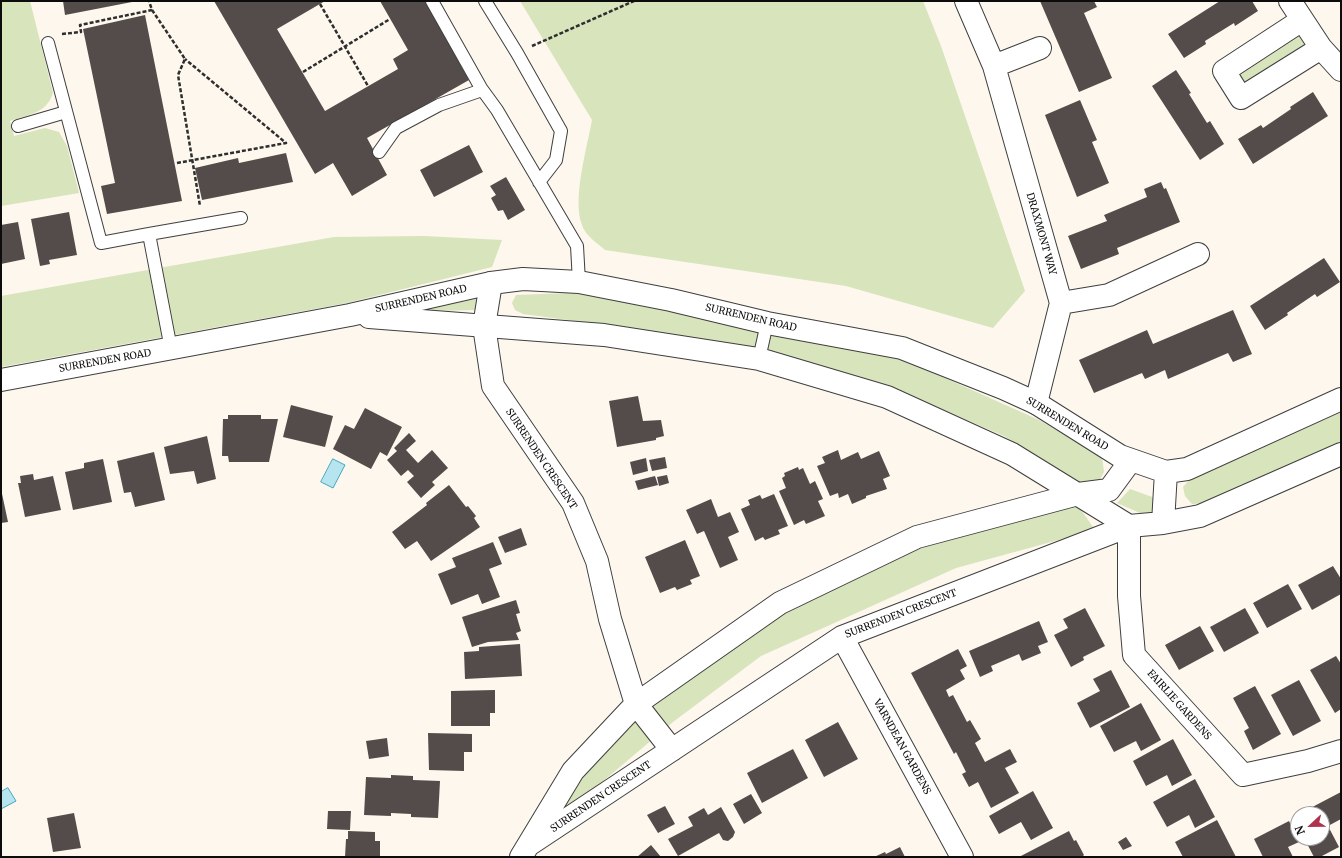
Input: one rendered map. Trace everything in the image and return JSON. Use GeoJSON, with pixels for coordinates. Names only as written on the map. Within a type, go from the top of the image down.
{"type":"FeatureCollection","features":[{"type":"Feature","properties":{"kind":"street","name":"DRAXMONT WAY"},"geometry":{"type":"LineString","coordinates":[[966,1],[994,66],[1061,303],[1036,403]]}},
{"type":"Feature","properties":{"kind":"street"},"geometry":{"type":"LineString","coordinates":[[1290,1],[1321,48],[1341,70]]}},
{"type":"Feature","properties":{"kind":"street"},"geometry":{"type":"LineString","coordinates":[[1302,20],[1224,72],[1241,98],[1321,48]]}},
{"type":"Feature","properties":{"kind":"street"},"geometry":{"type":"LineString","coordinates":[[994,66],[1040,48]]}},
{"type":"Feature","properties":{"kind":"street"},"geometry":{"type":"LineString","coordinates":[[1061,303],[1109,295],[1198,254]]}},
{"type":"Feature","properties":{"kind":"street","name":"SURRENDEN ROAD"},"geometry":{"type":"LineString","coordinates":[[1,380],[350,315],[491,283],[523,279],[579,282],[671,300],[767,323],[902,348],[1003,388],[1036,403],[1120,456],[1166,472],[1187,469],[1341,399]]}},
{"type":"Feature","properties":{"kind":"street","name":"SURRENDEN CRESCENT"},"geometry":{"type":"LineString","coordinates":[[491,283],[484,326],[493,386],[573,503],[597,560],[610,619],[636,704],[672,750]]}},
{"type":"Feature","properties":{"kind":"street","name":"SURRENDEN ROAD"},"geometry":{"type":"LineString","coordinates":[[350,315],[604,335],[759,359],[887,397],[1012,454],[1129,526]]}},
{"type":"Feature","properties":{"kind":"street"},"geometry":{"type":"LineString","coordinates":[[1129,526],[1163,523],[1200,516],[1341,454]]}},
{"type":"Feature","properties":{"kind":"street"},"geometry":{"type":"LineString","coordinates":[[1078,494],[1109,490],[1131,460]]}},
{"type":"Feature","properties":{"kind":"street"},"geometry":{"type":"LineString","coordinates":[[1163,523],[1166,472]]}},
{"type":"Feature","properties":{"kind":"street","name":"SURRENDEN CRESCENT"},"geometry":{"type":"LineString","coordinates":[[526,850],[573,771],[636,704],[780,604],[917,537],[1078,494]]}},
{"type":"Feature","properties":{"kind":"street","name":"SURRENDEN CRESCENT"},"geometry":{"type":"LineString","coordinates":[[526,850],[672,750],[842,637],[1129,526]]}},
{"type":"Feature","properties":{"kind":"street","name":"FAIRLIE GARDENS"},"geometry":{"type":"LineString","coordinates":[[1129,526],[1129,596],[1134,655],[1243,775],[1308,761],[1341,751]]}},
{"type":"Feature","properties":{"kind":"street","name":"VARNDEAN GARDENS"},"geometry":{"type":"LineString","coordinates":[[842,637],[962,857]]}},
{"type":"Feature","properties":{"kind":"lane"},"geometry":{"type":"LineString","coordinates":[[432,1],[482,90],[497,110],[577,246],[579,282]]}},
{"type":"Feature","properties":{"kind":"lane"},"geometry":{"type":"LineString","coordinates":[[485,1],[534,80],[561,131],[556,160],[539,182]]}},
{"type":"Feature","properties":{"kind":"lane"},"geometry":{"type":"LineString","coordinates":[[48,43],[101,243],[241,218]]}},
{"type":"Feature","properties":{"kind":"lane"},"geometry":{"type":"LineString","coordinates":[[379,152],[396,128],[439,105],[482,90]]}},
{"type":"Feature","properties":{"kind":"lane"},"geometry":{"type":"LineString","coordinates":[[18,126],[66,112]]}},
{"type":"Feature","properties":{"kind":"lane"},"geometry":{"type":"LineString","coordinates":[[149,234],[171,349]]}},
{"type":"Feature","properties":{"kind":"lane"},"geometry":{"type":"LineString","coordinates":[[759,359],[767,323]]}},
{"type":"Feature","properties":{"kind":"path"},"geometry":{"type":"LineString","coordinates":[[149,1],[152,10],[185,59],[286,143],[177,163]]}},
{"type":"Feature","properties":{"kind":"path"},"geometry":{"type":"LineString","coordinates":[[517,53],[634,1]]}},
{"type":"Feature","properties":{"kind":"path"},"geometry":{"type":"LineString","coordinates":[[320,4],[368,86]]}},
{"type":"Feature","properties":{"kind":"path"},"geometry":{"type":"LineString","coordinates":[[48,43],[53,35],[81,32],[80,25],[152,10]]}},
{"type":"Feature","properties":{"kind":"path"},"geometry":{"type":"LineString","coordinates":[[303,72],[390,19]]}},
{"type":"Feature","properties":{"kind":"path"},"geometry":{"type":"LineString","coordinates":[[185,59],[178,75],[203,225]]}},
{"type":"Feature","properties":{"kind":"green space"},"geometry":{"type":"Polygon","coordinates":[[[1,1],[30,1],[53,93],[50,100],[41,109],[30,115],[10,121],[14,136],[45,128],[59,132],[67,146],[79,193],[1,206],[1,1]]]}},
{"type":"Feature","properties":{"kind":"green space"},"geometry":{"type":"Polygon","coordinates":[[[520,1],[923,1],[941,46],[1025,291],[993,328],[846,286],[605,250],[586,232],[579,214],[579,188],[581,173],[592,120],[520,1]]]}},
{"type":"Feature","properties":{"kind":"green space"},"geometry":{"type":"Polygon","coordinates":[[[1302,20],[1321,48],[1241,98],[1224,71],[1302,20]]]}},
{"type":"Feature","properties":{"kind":"green space"},"geometry":{"type":"Polygon","coordinates":[[[424,236],[502,240],[492,267],[347,303],[1,367],[1,296],[334,237],[424,236]]]}},
{"type":"Feature","properties":{"kind":"green space"},"geometry":{"type":"Polygon","coordinates":[[[597,292],[905,360],[1039,420],[1102,457],[1104,472],[1099,481],[1086,486],[1004,436],[895,389],[628,328],[523,314],[515,310],[512,303],[516,295],[597,292]]]}},
{"type":"Feature","properties":{"kind":"green space"},"geometry":{"type":"Polygon","coordinates":[[[475,296],[480,300],[480,308],[474,310],[431,311],[430,307],[475,296]]]}},
{"type":"Feature","properties":{"kind":"green space"},"geometry":{"type":"Polygon","coordinates":[[[1341,408],[1341,442],[1206,503],[1192,504],[1185,496],[1183,487],[1192,477],[1341,408]]]}},
{"type":"Feature","properties":{"kind":"green space"},"geometry":{"type":"Polygon","coordinates":[[[1130,489],[1155,498],[1156,520],[1117,503],[1130,489]]]}},
{"type":"Feature","properties":{"kind":"green space"},"geometry":{"type":"Polygon","coordinates":[[[1077,504],[1095,530],[956,568],[761,656],[673,722],[530,843],[573,771],[640,704],[781,606],[922,548],[1077,504]]]}},
{"type":"Feature","properties":{"kind":"water"},"geometry":{"type":"Polygon","coordinates":[[[333,459],[345,465],[333,488],[321,482],[333,459]]]}},
{"type":"Feature","properties":{"kind":"water"},"geometry":{"type":"Polygon","coordinates":[[[8,788],[16,801],[1,809],[1,792],[8,788]]]}},
{"type":"Feature","properties":{"kind":"building"},"geometry":{"type":"Polygon","coordinates":[[[63,1],[132,1],[132,2],[65,15],[63,1]]]}},
{"type":"Feature","properties":{"kind":"building"},"geometry":{"type":"Polygon","coordinates":[[[214,1],[325,1],[277,29],[325,111],[398,69],[393,59],[408,50],[380,1],[425,1],[469,80],[367,138],[387,175],[352,196],[333,163],[315,174],[214,1]]]}},
{"type":"Feature","properties":{"kind":"building"},"geometry":{"type":"Polygon","coordinates":[[[1040,1],[1094,1],[1097,7],[1084,13],[1112,78],[1079,92],[1040,1]]]}},
{"type":"Feature","properties":{"kind":"building"},"geometry":{"type":"Polygon","coordinates":[[[1220,1],[1252,1],[1258,11],[1235,26],[1234,23],[1205,41],[1206,44],[1184,58],[1168,34],[1220,1]]]}},
{"type":"Feature","properties":{"kind":"building"},"geometry":{"type":"Polygon","coordinates":[[[145,15],[182,201],[107,214],[101,186],[115,183],[83,29],[145,15]]]}},
{"type":"Feature","properties":{"kind":"building"},"geometry":{"type":"Polygon","coordinates":[[[1176,70],[1191,93],[1189,94],[1207,123],[1210,121],[1224,144],[1200,160],[1152,86],[1176,70]]]}},
{"type":"Feature","properties":{"kind":"building"},"geometry":{"type":"Polygon","coordinates":[[[1313,92],[1328,116],[1253,164],[1238,139],[1261,125],[1263,128],[1291,109],[1290,107],[1313,92]]]}},
{"type":"Feature","properties":{"kind":"building"},"geometry":{"type":"Polygon","coordinates":[[[1080,100],[1097,140],[1092,142],[1109,183],[1077,197],[1045,115],[1080,100]]]}},
{"type":"Feature","properties":{"kind":"building"},"geometry":{"type":"Polygon","coordinates":[[[469,145],[483,172],[434,197],[420,170],[469,145]]]}},
{"type":"Feature","properties":{"kind":"building"},"geometry":{"type":"Polygon","coordinates":[[[286,153],[293,182],[202,200],[195,168],[238,158],[239,163],[286,153]]]}},
{"type":"Feature","properties":{"kind":"building"},"geometry":{"type":"Polygon","coordinates":[[[506,177],[525,210],[508,220],[503,210],[498,211],[491,198],[496,195],[490,186],[506,177]]]}},
{"type":"Feature","properties":{"kind":"building"},"geometry":{"type":"Polygon","coordinates":[[[1161,182],[1164,189],[1166,188],[1180,222],[1117,248],[1119,254],[1081,269],[1068,236],[1107,221],[1104,215],[1147,197],[1144,189],[1161,182]]]}},
{"type":"Feature","properties":{"kind":"building"},"geometry":{"type":"Polygon","coordinates":[[[69,212],[77,255],[49,260],[50,264],[40,266],[31,219],[69,212]]]}},
{"type":"Feature","properties":{"kind":"building"},"geometry":{"type":"Polygon","coordinates":[[[18,222],[25,259],[1,264],[1,225],[18,222]]]}},
{"type":"Feature","properties":{"kind":"building"},"geometry":{"type":"Polygon","coordinates":[[[1324,258],[1340,282],[1317,297],[1315,294],[1287,313],[1288,315],[1265,330],[1250,306],[1324,258]]]}},
{"type":"Feature","properties":{"kind":"building"},"geometry":{"type":"Polygon","coordinates":[[[1233,310],[1252,354],[1233,362],[1228,353],[1168,379],[1165,370],[1145,379],[1142,373],[1094,393],[1079,360],[1147,330],[1153,344],[1233,310]]]}},
{"type":"Feature","properties":{"kind":"building"},"geometry":{"type":"Polygon","coordinates":[[[638,396],[643,421],[661,420],[664,436],[656,438],[656,440],[617,447],[609,401],[638,396]]]}},
{"type":"Feature","properties":{"kind":"building"},"geometry":{"type":"Polygon","coordinates":[[[291,405],[333,416],[325,447],[283,437],[291,405]]]}},
{"type":"Feature","properties":{"kind":"building"},"geometry":{"type":"Polygon","coordinates":[[[365,408],[402,427],[387,456],[380,452],[371,469],[333,449],[345,425],[354,429],[365,408]]]}},
{"type":"Feature","properties":{"kind":"building"},"geometry":{"type":"Polygon","coordinates":[[[228,415],[261,415],[261,419],[278,419],[269,462],[229,462],[228,456],[222,456],[223,419],[228,419],[228,415]]]}},
{"type":"Feature","properties":{"kind":"building"},"geometry":{"type":"Polygon","coordinates":[[[409,433],[416,441],[406,450],[418,463],[432,450],[448,468],[432,482],[435,485],[421,498],[407,482],[414,476],[408,470],[401,476],[387,460],[397,451],[394,448],[409,433]]]}},
{"type":"Feature","properties":{"kind":"building"},"geometry":{"type":"Polygon","coordinates":[[[207,436],[216,479],[197,484],[194,471],[170,474],[164,447],[207,436]]]}},
{"type":"Feature","properties":{"kind":"building"},"geometry":{"type":"Polygon","coordinates":[[[838,450],[841,460],[858,452],[861,459],[879,451],[890,476],[883,479],[887,489],[866,496],[866,498],[852,504],[848,494],[839,498],[838,493],[830,496],[817,466],[825,463],[822,457],[838,450]]]}},
{"type":"Feature","properties":{"kind":"building"},"geometry":{"type":"Polygon","coordinates":[[[154,452],[165,500],[135,507],[131,492],[124,493],[117,461],[154,452]]]}},
{"type":"Feature","properties":{"kind":"building"},"geometry":{"type":"Polygon","coordinates":[[[665,457],[667,468],[652,471],[649,460],[665,457]]]}},
{"type":"Feature","properties":{"kind":"building"},"geometry":{"type":"Polygon","coordinates":[[[646,458],[648,471],[633,475],[630,462],[646,458]]]}},
{"type":"Feature","properties":{"kind":"building"},"geometry":{"type":"Polygon","coordinates":[[[103,459],[112,502],[73,510],[65,472],[84,468],[84,463],[103,459]]]}},
{"type":"Feature","properties":{"kind":"building"},"geometry":{"type":"Polygon","coordinates":[[[798,467],[799,470],[803,468],[810,484],[815,481],[823,499],[818,501],[825,516],[806,524],[804,520],[794,525],[779,491],[786,488],[782,478],[785,476],[784,473],[798,467]]]}},
{"type":"Feature","properties":{"kind":"building"},"geometry":{"type":"Polygon","coordinates":[[[33,474],[34,480],[53,476],[61,510],[25,517],[18,483],[21,483],[20,476],[33,474]]]}},
{"type":"Feature","properties":{"kind":"building"},"geometry":{"type":"Polygon","coordinates":[[[667,475],[669,483],[659,486],[657,477],[667,475]]]}},
{"type":"Feature","properties":{"kind":"building"},"geometry":{"type":"Polygon","coordinates":[[[655,476],[658,485],[638,490],[635,481],[655,476]]]}},
{"type":"Feature","properties":{"kind":"building"},"geometry":{"type":"Polygon","coordinates":[[[449,485],[466,507],[468,506],[476,516],[474,518],[480,527],[431,561],[417,541],[405,549],[392,532],[427,505],[426,503],[449,485]]]}},
{"type":"Feature","properties":{"kind":"building"},"geometry":{"type":"Polygon","coordinates":[[[1,489],[8,522],[1,523],[1,489]]]}},
{"type":"Feature","properties":{"kind":"building"},"geometry":{"type":"Polygon","coordinates":[[[774,494],[788,526],[778,530],[780,534],[765,540],[763,537],[755,541],[741,509],[750,505],[748,500],[760,495],[762,499],[774,494]]]}},
{"type":"Feature","properties":{"kind":"building"},"geometry":{"type":"Polygon","coordinates":[[[711,499],[718,517],[730,512],[739,532],[728,537],[738,560],[720,568],[704,531],[697,534],[686,510],[711,499]]]}},
{"type":"Feature","properties":{"kind":"building"},"geometry":{"type":"Polygon","coordinates":[[[521,528],[527,545],[505,553],[498,537],[521,528]]]}},
{"type":"Feature","properties":{"kind":"building"},"geometry":{"type":"Polygon","coordinates":[[[685,540],[700,576],[690,580],[692,584],[677,590],[675,587],[660,593],[645,557],[685,540]]]}},
{"type":"Feature","properties":{"kind":"building"},"geometry":{"type":"Polygon","coordinates":[[[493,542],[502,564],[489,569],[500,597],[482,604],[478,594],[451,605],[438,574],[456,567],[452,558],[493,542]]]}},
{"type":"Feature","properties":{"kind":"building"},"geometry":{"type":"Polygon","coordinates":[[[1333,566],[1341,579],[1341,594],[1312,610],[1298,585],[1333,566]]]}},
{"type":"Feature","properties":{"kind":"building"},"geometry":{"type":"Polygon","coordinates":[[[1288,584],[1302,609],[1267,628],[1253,603],[1288,584]]]}},
{"type":"Feature","properties":{"kind":"building"},"geometry":{"type":"Polygon","coordinates":[[[516,600],[520,613],[516,614],[521,631],[516,633],[519,640],[488,642],[472,647],[462,617],[516,600]]]}},
{"type":"Feature","properties":{"kind":"building"},"geometry":{"type":"Polygon","coordinates":[[[1085,608],[1105,646],[1083,657],[1084,660],[1071,667],[1054,635],[1068,628],[1063,619],[1085,608]]]}},
{"type":"Feature","properties":{"kind":"building"},"geometry":{"type":"Polygon","coordinates":[[[1245,608],[1259,633],[1224,652],[1210,627],[1245,608]]]}},
{"type":"Feature","properties":{"kind":"building"},"geometry":{"type":"Polygon","coordinates":[[[1039,621],[1048,642],[1038,646],[1041,653],[1022,661],[1019,654],[991,666],[993,671],[980,677],[969,651],[1039,621]]]}},
{"type":"Feature","properties":{"kind":"building"},"geometry":{"type":"Polygon","coordinates":[[[1200,626],[1214,651],[1179,670],[1165,645],[1200,626]]]}},
{"type":"Feature","properties":{"kind":"building"},"geometry":{"type":"Polygon","coordinates":[[[520,644],[522,676],[465,679],[464,652],[479,651],[479,647],[520,644]]]}},
{"type":"Feature","properties":{"kind":"building"},"geometry":{"type":"Polygon","coordinates":[[[958,649],[967,666],[960,670],[965,679],[946,690],[949,697],[953,695],[967,722],[970,720],[981,739],[975,743],[985,762],[1010,749],[1017,762],[1005,768],[1019,793],[991,808],[978,782],[969,787],[962,774],[966,772],[956,752],[954,754],[911,673],[958,649]]]}},
{"type":"Feature","properties":{"kind":"building"},"geometry":{"type":"Polygon","coordinates":[[[1336,656],[1341,664],[1341,709],[1335,713],[1310,670],[1336,656]]]}},
{"type":"Feature","properties":{"kind":"building"},"geometry":{"type":"Polygon","coordinates":[[[1111,670],[1130,707],[1090,728],[1077,703],[1100,691],[1093,679],[1111,670]]]}},
{"type":"Feature","properties":{"kind":"building"},"geometry":{"type":"Polygon","coordinates":[[[1299,680],[1321,721],[1293,736],[1271,695],[1299,680]]]}},
{"type":"Feature","properties":{"kind":"building"},"geometry":{"type":"Polygon","coordinates":[[[1255,686],[1281,734],[1253,750],[1244,731],[1249,728],[1233,698],[1255,686]]]}},
{"type":"Feature","properties":{"kind":"building"},"geometry":{"type":"Polygon","coordinates":[[[495,690],[495,713],[490,713],[490,726],[451,726],[451,691],[495,690]]]}},
{"type":"Feature","properties":{"kind":"building"},"geometry":{"type":"Polygon","coordinates":[[[1141,703],[1161,740],[1141,751],[1136,741],[1114,752],[1100,726],[1141,703]]]}},
{"type":"Feature","properties":{"kind":"building"},"geometry":{"type":"Polygon","coordinates":[[[838,722],[858,759],[824,777],[805,740],[838,722]]]}},
{"type":"Feature","properties":{"kind":"building"},"geometry":{"type":"Polygon","coordinates":[[[428,733],[472,734],[472,752],[464,752],[464,771],[429,770],[428,733]]]}},
{"type":"Feature","properties":{"kind":"building"},"geometry":{"type":"Polygon","coordinates":[[[387,738],[389,756],[369,759],[366,741],[387,738]]]}},
{"type":"Feature","properties":{"kind":"building"},"geometry":{"type":"Polygon","coordinates":[[[1173,739],[1192,775],[1172,786],[1167,775],[1146,786],[1133,761],[1173,739]]]}},
{"type":"Feature","properties":{"kind":"building"},"geometry":{"type":"Polygon","coordinates":[[[793,749],[808,778],[762,803],[747,773],[793,749]]]}},
{"type":"Feature","properties":{"kind":"building"},"geometry":{"type":"Polygon","coordinates":[[[391,775],[413,776],[413,780],[440,781],[438,818],[411,817],[411,814],[391,813],[391,816],[364,815],[366,777],[391,778],[391,775]]]}},
{"type":"Feature","properties":{"kind":"building"},"geometry":{"type":"Polygon","coordinates":[[[1195,779],[1215,817],[1195,828],[1189,815],[1167,827],[1153,802],[1195,779]]]}},
{"type":"Feature","properties":{"kind":"building"},"geometry":{"type":"Polygon","coordinates":[[[1033,791],[1053,828],[1031,840],[1021,822],[999,834],[989,816],[1033,791]]]}},
{"type":"Feature","properties":{"kind":"building"},"geometry":{"type":"Polygon","coordinates":[[[1341,792],[1341,819],[1330,825],[1330,806],[1314,806],[1341,792]]]}},
{"type":"Feature","properties":{"kind":"building"},"geometry":{"type":"Polygon","coordinates":[[[751,794],[762,813],[744,824],[733,804],[751,794]]]}},
{"type":"Feature","properties":{"kind":"building"},"geometry":{"type":"Polygon","coordinates":[[[665,806],[675,824],[658,833],[647,815],[665,806]]]}},
{"type":"Feature","properties":{"kind":"building"},"geometry":{"type":"Polygon","coordinates":[[[721,807],[735,832],[733,837],[728,841],[723,840],[719,833],[678,856],[668,839],[693,826],[688,817],[704,808],[708,815],[721,807]]]}},
{"type":"Feature","properties":{"kind":"building"},"geometry":{"type":"Polygon","coordinates":[[[328,811],[351,811],[350,830],[327,829],[328,811]]]}},
{"type":"Feature","properties":{"kind":"building"},"geometry":{"type":"Polygon","coordinates":[[[74,813],[81,848],[53,852],[47,818],[74,813]]]}},
{"type":"Feature","properties":{"kind":"building"},"geometry":{"type":"Polygon","coordinates":[[[1217,820],[1236,857],[1183,857],[1175,842],[1217,820]]]}},
{"type":"Feature","properties":{"kind":"building"},"geometry":{"type":"Polygon","coordinates":[[[1289,821],[1290,846],[1288,847],[1293,857],[1263,857],[1254,839],[1289,821]]]}},
{"type":"Feature","properties":{"kind":"building"},"geometry":{"type":"Polygon","coordinates":[[[1330,830],[1339,847],[1320,857],[1314,857],[1308,846],[1330,846],[1330,830]]]}},
{"type":"Feature","properties":{"kind":"building"},"geometry":{"type":"Polygon","coordinates":[[[348,831],[375,832],[375,841],[380,841],[380,856],[345,857],[348,831]]]}},
{"type":"Feature","properties":{"kind":"building"},"geometry":{"type":"Polygon","coordinates":[[[1069,831],[1084,855],[1082,857],[1019,857],[1069,831]]]}},
{"type":"Feature","properties":{"kind":"building"},"geometry":{"type":"Polygon","coordinates":[[[1126,837],[1132,846],[1123,850],[1118,842],[1126,837]]]}},
{"type":"Feature","properties":{"kind":"building"},"geometry":{"type":"Polygon","coordinates":[[[651,845],[661,857],[637,857],[651,845]]]}},
{"type":"Feature","properties":{"kind":"building"},"geometry":{"type":"Polygon","coordinates":[[[900,847],[905,857],[874,857],[885,852],[886,854],[900,847]]]}}]}
